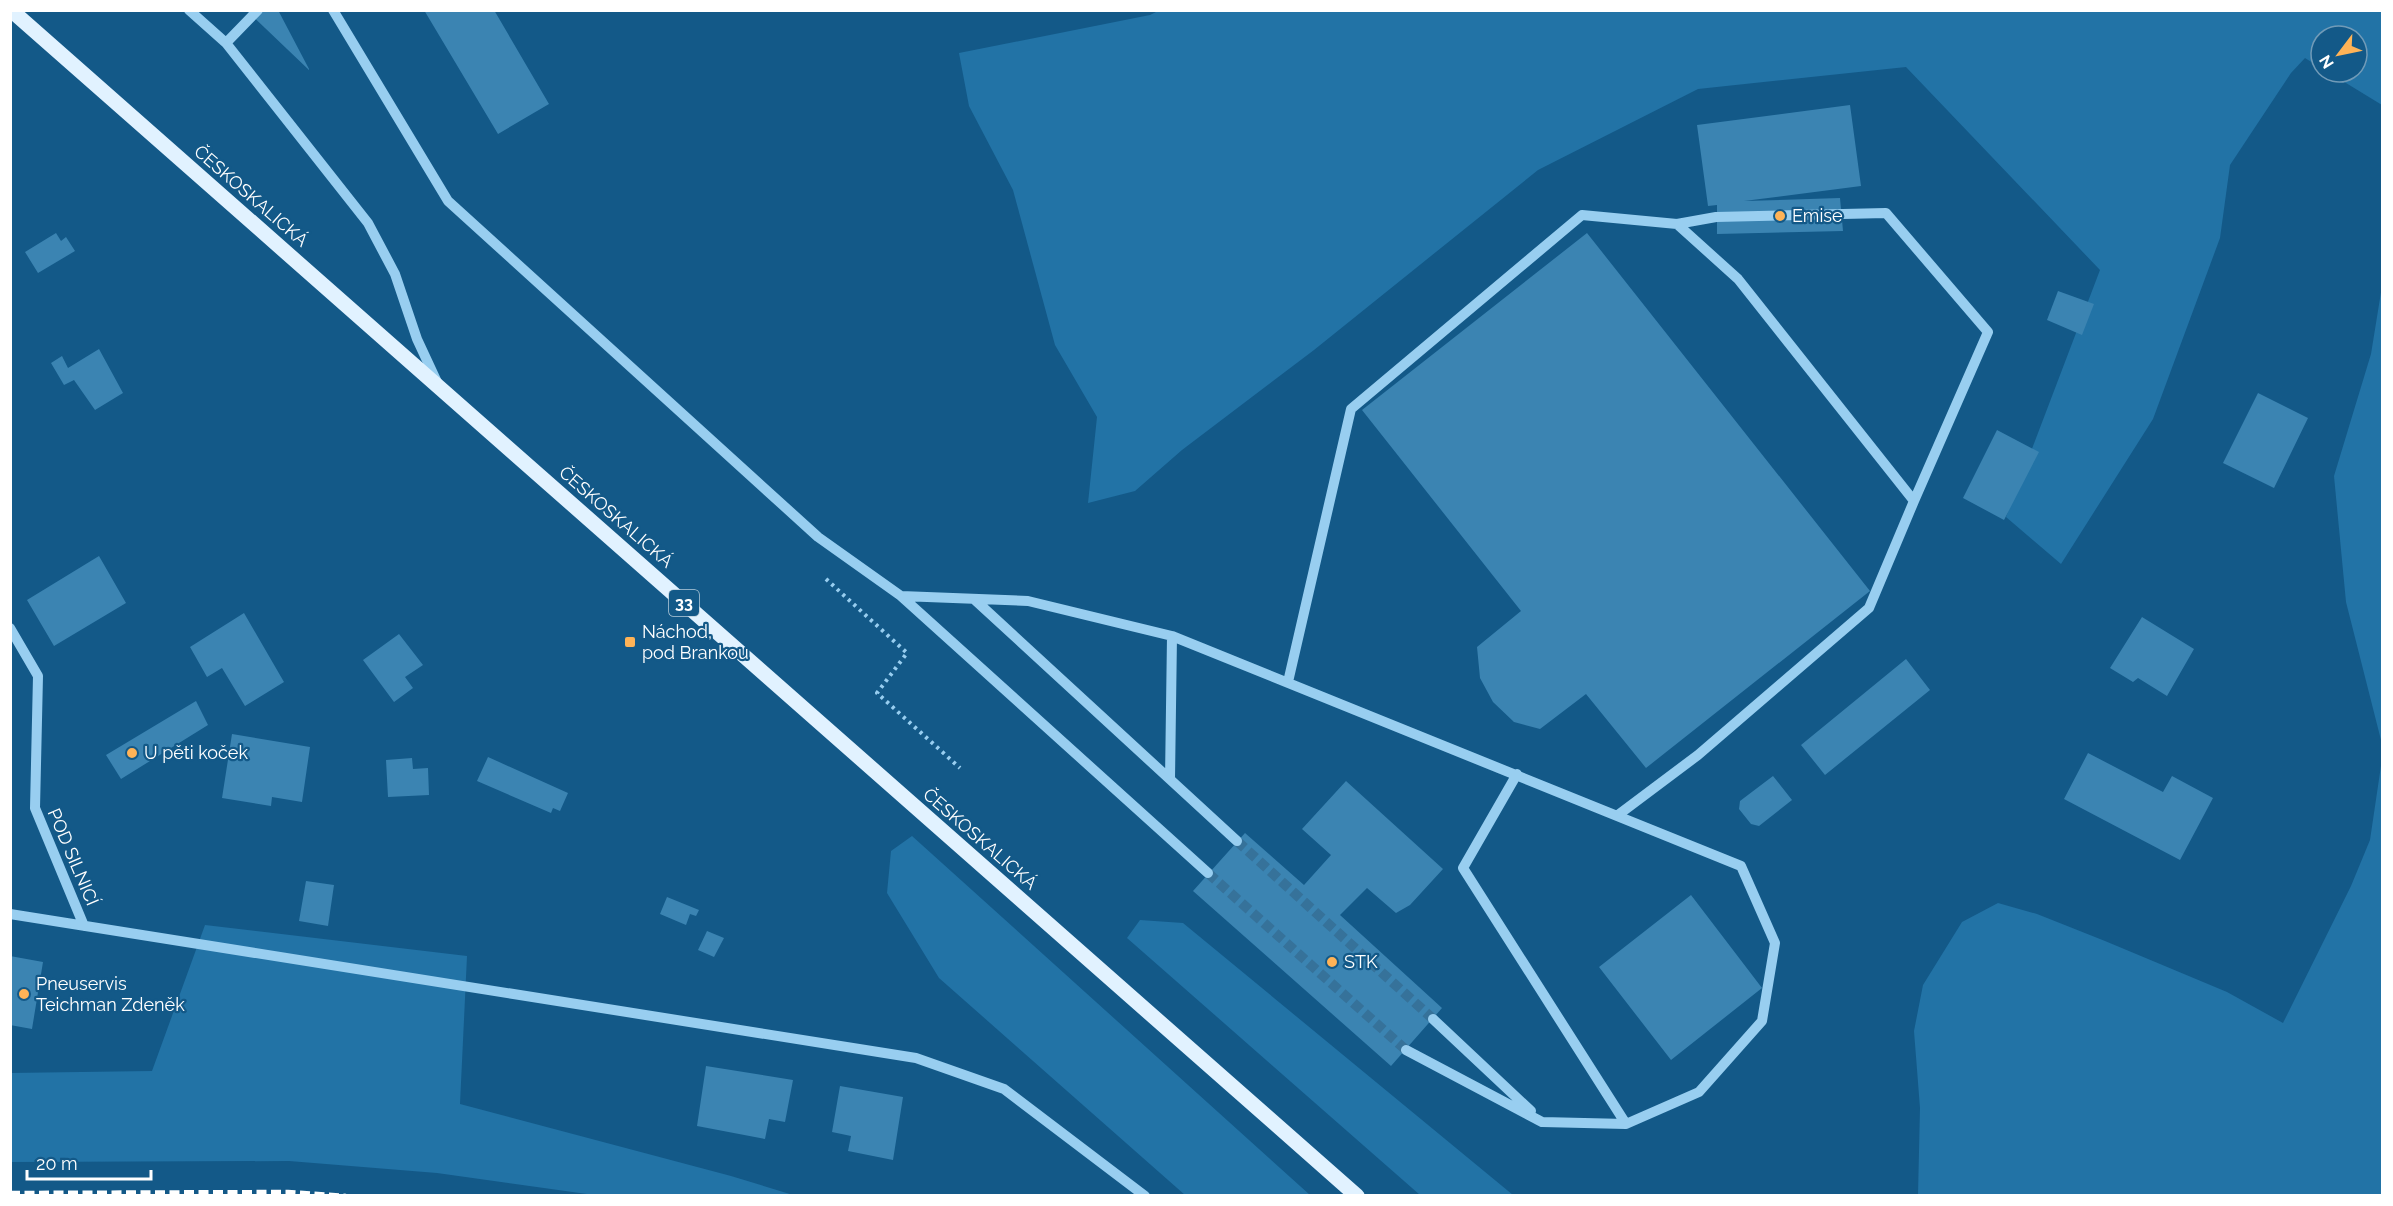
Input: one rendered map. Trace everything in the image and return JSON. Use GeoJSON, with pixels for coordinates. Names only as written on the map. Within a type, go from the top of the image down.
{"type":"FeatureCollection","features":[{"type":"Feature","properties":{"kind":"main road","name":"ČESKOSKALICKÁ"},"geometry":{"type":"LineString","coordinates":[[11,10],[1357,1196]]}},
{"type":"Feature","properties":{"kind":"street"},"geometry":{"type":"LineString","coordinates":[[189,10],[226,43],[368,223],[395,274],[417,339],[441,390]]}},
{"type":"Feature","properties":{"kind":"street"},"geometry":{"type":"LineString","coordinates":[[226,43],[258,10]]}},
{"type":"Feature","properties":{"kind":"street"},"geometry":{"type":"LineString","coordinates":[[333,10],[448,201],[818,537],[901,596],[1209,873]]}},
{"type":"Feature","properties":{"kind":"street"},"geometry":{"type":"LineString","coordinates":[[1288,682],[1350,408],[1582,215],[1677,224],[1716,217],[1886,213],[1988,332],[1869,608],[1698,755],[1618,815]]}},
{"type":"Feature","properties":{"kind":"street"},"geometry":{"type":"LineString","coordinates":[[1677,224],[1738,279],[1914,501]]}},
{"type":"Feature","properties":{"kind":"street"},"geometry":{"type":"LineString","coordinates":[[901,596],[1028,601],[1172,636],[1288,682],[1741,866],[1775,943],[1762,1021],[1699,1092],[1626,1124],[1542,1122],[1406,1050]]}},
{"type":"Feature","properties":{"kind":"street"},"geometry":{"type":"LineString","coordinates":[[975,600],[1237,842]]}},
{"type":"Feature","properties":{"kind":"street","name":"POD SILNICÍ"},"geometry":{"type":"LineString","coordinates":[[10,628],[38,676],[35,808],[84,926]]}},
{"type":"Feature","properties":{"kind":"street"},"geometry":{"type":"LineString","coordinates":[[1170,779],[1172,636]]}},
{"type":"Feature","properties":{"kind":"street"},"geometry":{"type":"LineString","coordinates":[[1517,774],[1463,867],[1626,1124]]}},
{"type":"Feature","properties":{"kind":"street"},"geometry":{"type":"LineString","coordinates":[[10,914],[916,1058],[1004,1089],[1145,1196]]}},
{"type":"Feature","properties":{"kind":"street"},"geometry":{"type":"LineString","coordinates":[[1433,1019],[1542,1122]]}},
{"type":"Feature","properties":{"kind":"path"},"geometry":{"type":"LineString","coordinates":[[818,572],[907,653],[877,693],[960,768]]}},
{"type":"Feature","properties":{"kind":"shaded area"},"geometry":{"type":"Polygon","coordinates":[[[1160,10],[2382,10],[2382,105],[2348,84],[2369,84],[2369,24],[2309,24],[2309,60],[2305,58],[2291,73],[2230,165],[2220,238],[2153,419],[2061,564],[2006,517],[2100,270],[1906,67],[1698,89],[1538,170],[1314,350],[1182,450],[1135,491],[1088,503],[1097,417],[1055,345],[1013,190],[969,106],[959,53],[1150,15],[1160,10]]]}},
{"type":"Feature","properties":{"kind":"shaded area"},"geometry":{"type":"Polygon","coordinates":[[[2382,286],[2382,744],[2346,602],[2334,476],[2371,354],[2382,286]]]}},
{"type":"Feature","properties":{"kind":"shaded area"},"geometry":{"type":"Polygon","coordinates":[[[2382,759],[2382,1195],[1918,1195],[1920,1108],[1914,1031],[1923,985],[1962,922],[1998,903],[2037,914],[2227,992],[2283,1023],[2351,886],[2370,840],[2382,759]]]}},
{"type":"Feature","properties":{"kind":"shaded area"},"geometry":{"type":"Polygon","coordinates":[[[912,836],[1310,1195],[1185,1195],[939,978],[887,893],[891,851],[912,836]]]}},
{"type":"Feature","properties":{"kind":"shaded area"},"geometry":{"type":"Polygon","coordinates":[[[1140,920],[1183,923],[1513,1195],[1420,1195],[1127,938],[1140,920]]]}},
{"type":"Feature","properties":{"kind":"shaded area"},"geometry":{"type":"Polygon","coordinates":[[[205,925],[467,956],[460,1104],[731,1176],[793,1195],[594,1195],[437,1173],[289,1161],[11,1162],[10,1073],[152,1071],[205,925]]]}},
{"type":"Feature","properties":{"kind":"building"},"geometry":{"type":"Polygon","coordinates":[[[246,10],[278,10],[309,70],[246,10]]]}},
{"type":"Feature","properties":{"kind":"building"},"geometry":{"type":"Polygon","coordinates":[[[424,10],[494,10],[549,104],[498,134],[424,10]]]}},
{"type":"Feature","properties":{"kind":"building"},"geometry":{"type":"Polygon","coordinates":[[[1850,105],[1861,186],[1744,201],[1840,198],[1843,231],[1717,234],[1717,205],[1708,206],[1697,125],[1850,105]]]}},
{"type":"Feature","properties":{"kind":"building"},"geometry":{"type":"Polygon","coordinates":[[[56,233],[61,241],[66,237],[75,251],[38,273],[25,252],[56,233]]]}},
{"type":"Feature","properties":{"kind":"building"},"geometry":{"type":"Polygon","coordinates":[[[1587,233],[1870,591],[1646,768],[1586,694],[1540,729],[1514,722],[1493,702],[1480,678],[1477,647],[1521,611],[1362,410],[1587,233]]]}},
{"type":"Feature","properties":{"kind":"building"},"geometry":{"type":"Polygon","coordinates":[[[2058,291],[2094,304],[2082,335],[2047,320],[2058,291]]]}},
{"type":"Feature","properties":{"kind":"building"},"geometry":{"type":"Polygon","coordinates":[[[99,349],[123,393],[95,410],[74,380],[64,385],[51,363],[62,356],[68,368],[99,349]]]}},
{"type":"Feature","properties":{"kind":"building"},"geometry":{"type":"Polygon","coordinates":[[[2258,393],[2308,418],[2274,488],[2223,463],[2258,393]]]}},
{"type":"Feature","properties":{"kind":"building"},"geometry":{"type":"Polygon","coordinates":[[[1997,430],[2039,452],[2004,520],[1963,498],[1997,430]]]}},
{"type":"Feature","properties":{"kind":"building"},"geometry":{"type":"Polygon","coordinates":[[[99,556],[126,603],[54,646],[27,600],[99,556]]]}},
{"type":"Feature","properties":{"kind":"building"},"geometry":{"type":"Polygon","coordinates":[[[244,613],[284,682],[245,706],[222,668],[207,677],[190,647],[244,613]]]}},
{"type":"Feature","properties":{"kind":"building"},"geometry":{"type":"Polygon","coordinates":[[[2142,617],[2194,649],[2167,696],[2138,678],[2133,682],[2110,668],[2142,617]]]}},
{"type":"Feature","properties":{"kind":"building"},"geometry":{"type":"Polygon","coordinates":[[[399,634],[423,665],[405,677],[413,688],[394,702],[363,660],[399,634]]]}},
{"type":"Feature","properties":{"kind":"building"},"geometry":{"type":"Polygon","coordinates":[[[1906,659],[1930,690],[1825,775],[1801,745],[1906,659]]]}},
{"type":"Feature","properties":{"kind":"building"},"geometry":{"type":"Polygon","coordinates":[[[196,701],[208,725],[121,779],[106,755],[196,701]]]}},
{"type":"Feature","properties":{"kind":"building"},"geometry":{"type":"Polygon","coordinates":[[[232,734],[310,747],[302,802],[272,797],[271,806],[222,798],[232,734]]]}},
{"type":"Feature","properties":{"kind":"building"},"geometry":{"type":"Polygon","coordinates":[[[2088,753],[2163,792],[2172,776],[2213,798],[2180,860],[2064,799],[2088,753]]]}},
{"type":"Feature","properties":{"kind":"building"},"geometry":{"type":"Polygon","coordinates":[[[488,757],[568,793],[560,811],[553,808],[551,813],[477,781],[488,757]]]}},
{"type":"Feature","properties":{"kind":"building"},"geometry":{"type":"Polygon","coordinates":[[[412,758],[413,769],[428,768],[429,795],[388,797],[386,760],[412,758]]]}},
{"type":"Feature","properties":{"kind":"building"},"geometry":{"type":"Polygon","coordinates":[[[1773,776],[1792,800],[1759,826],[1751,824],[1739,809],[1740,801],[1773,776]]]}},
{"type":"Feature","properties":{"kind":"building","name":"STK"},"geometry":{"type":"Polygon","coordinates":[[[1346,781],[1443,869],[1410,905],[1396,913],[1367,888],[1340,915],[1442,1008],[1391,1066],[1193,891],[1245,833],[1304,885],[1331,855],[1302,829],[1346,781]]]}},
{"type":"Feature","properties":{"kind":"building"},"geometry":{"type":"Polygon","coordinates":[[[306,881],[334,885],[328,926],[299,921],[306,881]]]}},
{"type":"Feature","properties":{"kind":"building"},"geometry":{"type":"Polygon","coordinates":[[[1691,895],[1762,988],[1671,1060],[1599,967],[1691,895]]]}},
{"type":"Feature","properties":{"kind":"building"},"geometry":{"type":"Polygon","coordinates":[[[667,897],[699,910],[696,916],[690,914],[686,925],[660,914],[667,897]]]}},
{"type":"Feature","properties":{"kind":"building"},"geometry":{"type":"Polygon","coordinates":[[[707,931],[724,938],[714,957],[698,950],[707,931]]]}},
{"type":"Feature","properties":{"kind":"building","name":"Pneuservis Teichman Zdeněk"},"geometry":{"type":"Polygon","coordinates":[[[10,956],[43,962],[32,1029],[10,1025],[10,956]]]}},
{"type":"Feature","properties":{"kind":"building"},"geometry":{"type":"Polygon","coordinates":[[[706,1066],[793,1080],[785,1122],[769,1119],[765,1139],[697,1126],[706,1066]]]}},
{"type":"Feature","properties":{"kind":"building"},"geometry":{"type":"Polygon","coordinates":[[[840,1086],[903,1097],[893,1160],[848,1151],[851,1136],[832,1132],[840,1086]]]}},
{"type":"Feature","properties":{"kind":"tunnel"},"geometry":{"type":"LineString","coordinates":[[1237,841],[1433,1019]]}},
{"type":"Feature","properties":{"kind":"tunnel"},"geometry":{"type":"LineString","coordinates":[[1208,873],[1406,1050]]}},
{"type":"Feature","properties":{"kind":"railway"},"geometry":{"type":"LineString","coordinates":[[10,1193],[288,1192],[346,1196]]}},
{"type":"Feature","properties":{"kind":"place","name":"Emise"},"geometry":{"type":"Point","coordinates":[1780,216]}},
{"type":"Feature","properties":{"kind":"place","name":"Náchod, pod Brankou"},"geometry":{"type":"Point","coordinates":[630,642]}},
{"type":"Feature","properties":{"kind":"place","name":"U pěti koček"},"geometry":{"type":"Point","coordinates":[132,753]}},
{"type":"Feature","properties":{"kind":"place","name":"STK"},"geometry":{"type":"Point","coordinates":[1332,962]}},
{"type":"Feature","properties":{"kind":"place","name":"Pneuservis Teichman Zdeněk"},"geometry":{"type":"Point","coordinates":[24,994]}}]}
